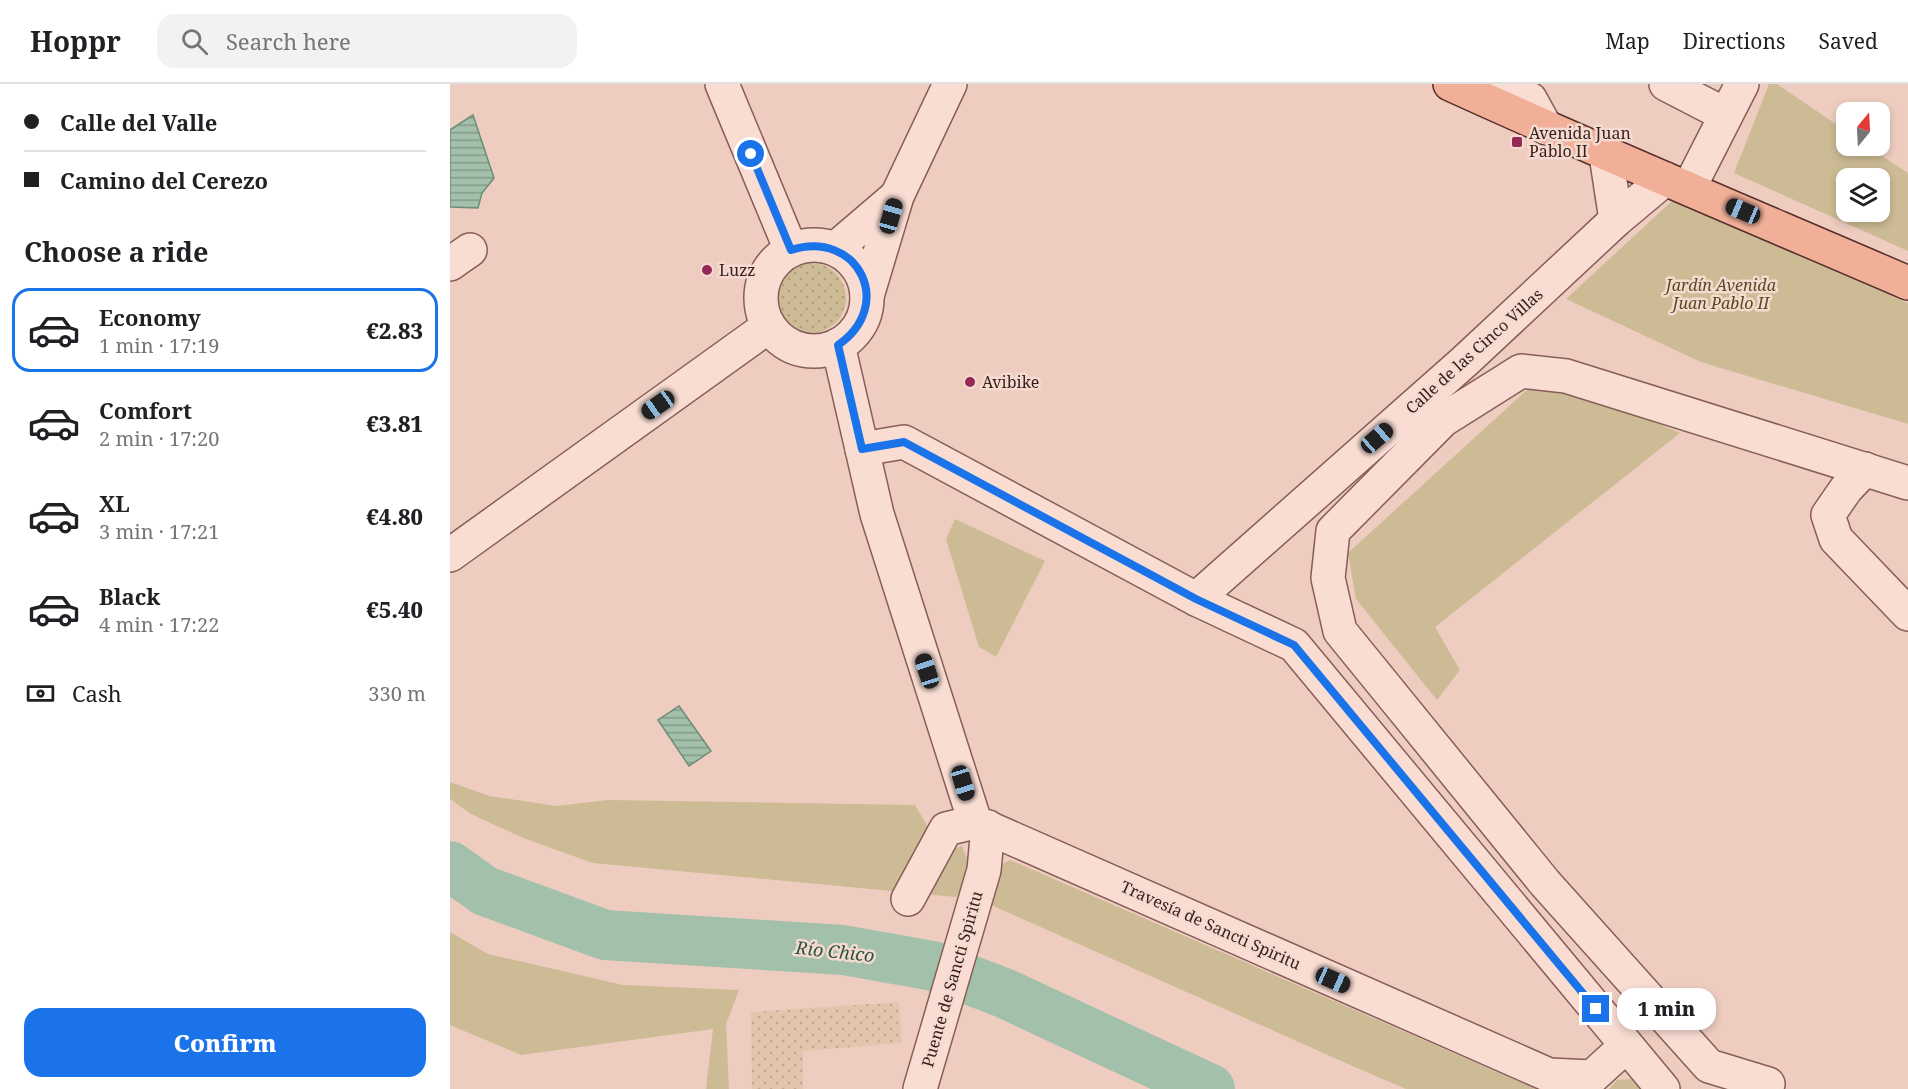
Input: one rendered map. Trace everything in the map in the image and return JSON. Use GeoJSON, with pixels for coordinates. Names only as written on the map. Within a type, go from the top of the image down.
{"type":"FeatureCollection","features":[{"type":"Feature","properties":{"kind":"main road"},"geometry":{"type":"LineString","coordinates":[[1450,84],[1606,155],[1908,283]]}},
{"type":"Feature","properties":{"kind":"street"},"geometry":{"type":"LineString","coordinates":[[722,84],[791,250]]}},
{"type":"Feature","properties":{"kind":"street"},"geometry":{"type":"LineString","coordinates":[[867,296],[858,268],[835,249],[806,245],[791,250],[779,258],[763,283],[761,298],[769,326],[779,338],[807,351],[824,350],[850,337],[860,325],[897,196],[950,84]]}},
{"type":"Feature","properties":{"kind":"street"},"geometry":{"type":"LineString","coordinates":[[1497,84],[1530,99],[1546,128]]}},
{"type":"Feature","properties":{"kind":"street"},"geometry":{"type":"LineString","coordinates":[[1666,84],[1726,114]]}},
{"type":"Feature","properties":{"kind":"street"},"geometry":{"type":"LineString","coordinates":[[1677,184],[1726,114],[1742,84]]}},
{"type":"Feature","properties":{"kind":"street"},"geometry":{"type":"LineString","coordinates":[[1606,155],[1616,220]]}},
{"type":"Feature","properties":{"kind":"street","name":"Calle de las Cinco Villas"},"geometry":{"type":"LineString","coordinates":[[1196,599],[1465,361],[1616,220],[1677,184]]}},
{"type":"Feature","properties":{"kind":"street"},"geometry":{"type":"LineString","coordinates":[[835,249],[897,196]]}},
{"type":"Feature","properties":{"kind":"street"},"geometry":{"type":"LineString","coordinates":[[450,555],[769,326]]}},
{"type":"Feature","properties":{"kind":"street"},"geometry":{"type":"LineString","coordinates":[[838,345],[877,514],[982,824],[946,829],[908,899]]}},
{"type":"Feature","properties":{"kind":"street"},"geometry":{"type":"LineString","coordinates":[[1768,1084],[1708,1066],[1545,883],[1341,631],[1328,578],[1333,531],[1443,420],[1521,371],[1566,376],[1908,483]]}},
{"type":"Feature","properties":{"kind":"street"},"geometry":{"type":"LineString","coordinates":[[862,449],[904,442],[1196,599],[1294,645],[1663,1089]]}},
{"type":"Feature","properties":{"kind":"street"},"geometry":{"type":"LineString","coordinates":[[1865,469],[1846,489],[1828,515],[1836,539],[1908,614]]}},
{"type":"Feature","properties":{"kind":"street","name":"Puente de Sancti Spiritu"},"geometry":{"type":"LineString","coordinates":[[920,1089],[984,870],[982,824]]}},
{"type":"Feature","properties":{"kind":"street","name":"Travesía de Sancti Spiritu"},"geometry":{"type":"LineString","coordinates":[[982,824],[1550,1075],[1592,1077],[1626,1046]]}},
{"type":"Feature","properties":{"kind":"shaded area"},"geometry":{"type":"Polygon","coordinates":[[[473,115],[494,178],[482,193],[478,208],[450,207],[450,130],[473,115]]]}},
{"type":"Feature","properties":{"kind":"shaded area"},"geometry":{"type":"Polygon","coordinates":[[[679,706],[711,751],[689,766],[658,720],[679,706]]]}},
{"type":"Feature","properties":{"kind":"shaded area"},"geometry":{"type":"Polygon","coordinates":[[[899,1002],[902,1043],[803,1051],[803,1089],[752,1089],[751,1012],[899,1002]]]}},
{"type":"Feature","properties":{"kind":"green space"},"geometry":{"type":"Polygon","coordinates":[[[1769,84],[1777,84],[1836,124],[1836,156],[1882,156],[1908,173],[1908,251],[1843,222],[1890,222],[1890,168],[1836,168],[1836,219],[1734,173],[1769,84]]]}},
{"type":"Feature","properties":{"kind":"green space","name":"Jardín Avenida Juan Pablo II"},"geometry":{"type":"Polygon","coordinates":[[[1672,201],[1695,206],[1908,303],[1908,424],[1701,362],[1566,299],[1672,201]]]}},
{"type":"Feature","properties":{"kind":"green space"},"geometry":{"type":"Polygon","coordinates":[[[811,263],[824,266],[836,273],[843,285],[846,298],[843,311],[836,323],[824,330],[811,333],[798,330],[786,323],[779,311],[776,298],[779,285],[786,273],[798,266],[811,263]]]}},
{"type":"Feature","properties":{"kind":"green space"},"geometry":{"type":"Polygon","coordinates":[[[1530,387],[1575,389],[1680,433],[1435,627],[1460,670],[1437,700],[1356,599],[1348,553],[1530,387]]]}},
{"type":"Feature","properties":{"kind":"green space"},"geometry":{"type":"Polygon","coordinates":[[[955,519],[1045,561],[996,657],[979,647],[946,539],[955,519]]]}},
{"type":"Feature","properties":{"kind":"green space"},"geometry":{"type":"Polygon","coordinates":[[[450,782],[489,796],[557,806],[608,800],[915,805],[943,853],[962,846],[972,871],[956,897],[593,863],[523,838],[471,814],[450,799],[450,782]]]}},
{"type":"Feature","properties":{"kind":"green space"},"geometry":{"type":"Polygon","coordinates":[[[1010,860],[1536,1089],[1406,1089],[1357,1068],[989,904],[1002,864],[1010,860]]]}},
{"type":"Feature","properties":{"kind":"green space"},"geometry":{"type":"Polygon","coordinates":[[[450,932],[488,954],[623,985],[739,990],[726,1024],[729,1089],[706,1089],[713,1029],[521,1055],[450,1025],[450,932]]]}},
{"type":"Feature","properties":{"kind":"green space"},"geometry":{"type":"Polygon","coordinates":[[[1632,1079],[1643,1089],[1609,1089],[1617,1080],[1632,1079]]]}},
{"type":"Feature","properties":{"kind":"waterway","name":"Río Chico"},"geometry":{"type":"LineString","coordinates":[[450,866],[485,891],[605,935],[843,950],[933,966],[1004,993],[1210,1089]]}},
{"type":"Feature","properties":{"kind":"place","name":"Avenida Juan Pablo II"},"geometry":{"type":"Point","coordinates":[1517,142]}},
{"type":"Feature","properties":{"kind":"place","name":"Luzz"},"geometry":{"type":"Point","coordinates":[707,270]}},
{"type":"Feature","properties":{"kind":"place","name":"Avibike"},"geometry":{"type":"Point","coordinates":[970,382]}},
{"type":"Feature","properties":{"kind":"route"},"geometry":{"type":"LineString","coordinates":[[751,154],[791,250],[806,245],[835,249],[848,257],[858,268],[864,281],[867,296],[866,311],[860,325],[850,337],[838,345],[862,449],[904,442],[1196,599],[1294,645],[1596,1009]]}}]}
